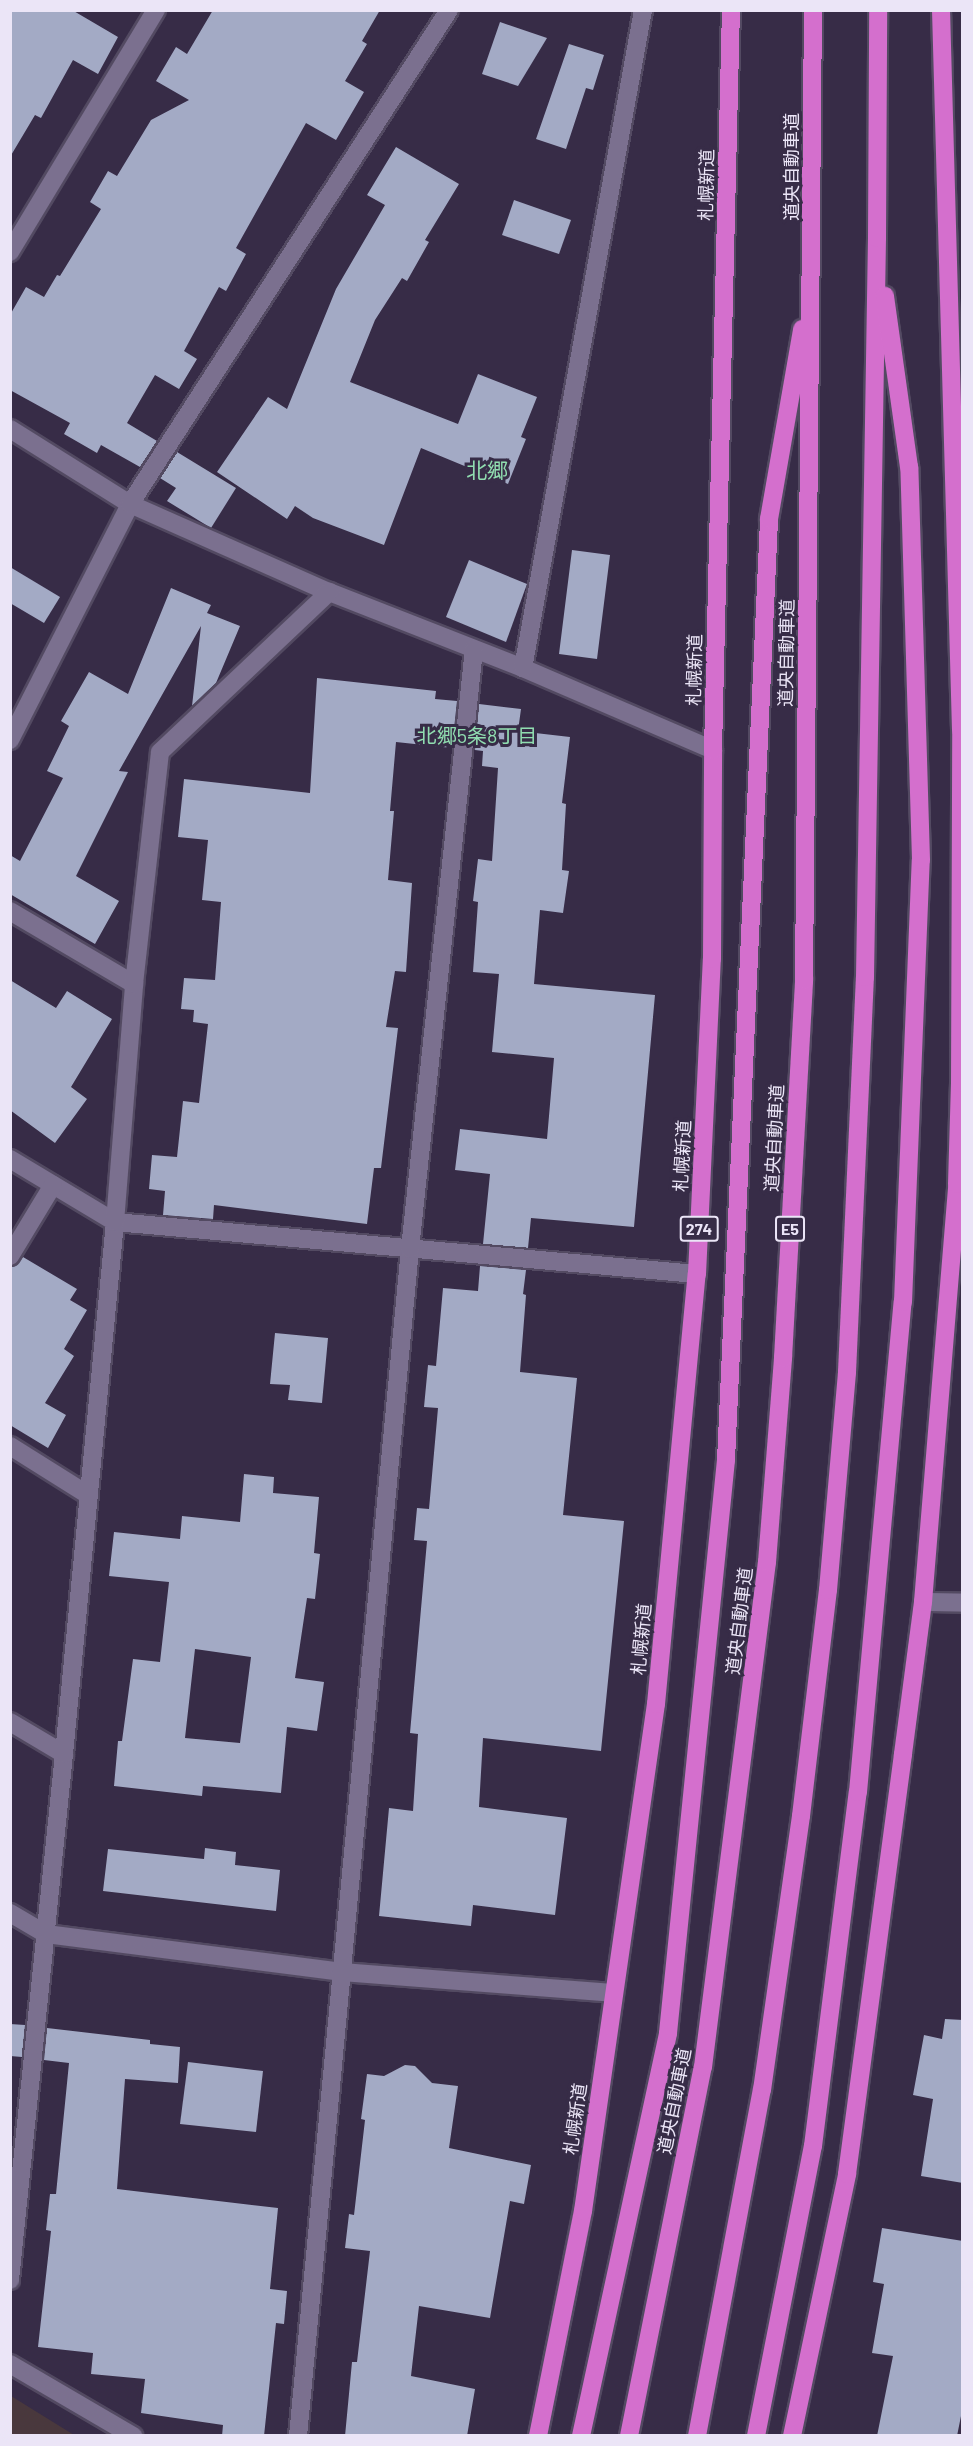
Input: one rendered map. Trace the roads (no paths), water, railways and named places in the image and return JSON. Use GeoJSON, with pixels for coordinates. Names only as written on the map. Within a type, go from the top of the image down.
{"type":"FeatureCollection","features":[{"type":"Feature","properties":{"kind":"highway","name":"札幌新道"},"geometry":{"type":"LineString","coordinates":[[537,2436],[583,2211],[656,1704],[697,1274],[712,959],[713,750],[731,10]]}},
{"type":"Feature","properties":{"kind":"highway","name":"道央自動車道"},"geometry":{"type":"LineString","coordinates":[[629,2436],[703,2067],[767,1562],[783,1358],[804,980],[813,10]]}},
{"type":"Feature","properties":{"kind":"highway"},"geometry":{"type":"LineString","coordinates":[[697,2436],[762,2090],[796,1850],[828,1590],[847,1372],[865,977],[878,238],[878,10]]}},
{"type":"Feature","properties":{"kind":"highway"},"geometry":{"type":"LineString","coordinates":[[792,2436],[846,2174],[923,1602],[957,1184],[960,1083],[962,730],[941,10]]}},
{"type":"Feature","properties":{"kind":"highway"},"geometry":{"type":"LineString","coordinates":[[756,2436],[813,2146],[858,1792],[903,1302],[921,860],[909,468],[878,238]]}},
{"type":"Feature","properties":{"kind":"highway"},"geometry":{"type":"LineString","coordinates":[[581,2436],[668,2033],[726,1460],[769,519],[811,275]]}},
{"type":"Feature","properties":{"kind":"street"},"geometry":{"type":"LineString","coordinates":[[10,252],[156,10]]}},
{"type":"Feature","properties":{"kind":"street"},"geometry":{"type":"LineString","coordinates":[[10,740],[130,504],[449,10]]}},
{"type":"Feature","properties":{"kind":"street"},"geometry":{"type":"LineString","coordinates":[[523,668],[643,10]]}},
{"type":"Feature","properties":{"kind":"street"},"geometry":{"type":"LineString","coordinates":[[10,429],[130,504],[329,592],[523,668],[713,750]]}},
{"type":"Feature","properties":{"kind":"street"},"geometry":{"type":"LineString","coordinates":[[10,2280],[115,1222],[134,984],[160,752],[329,592]]}},
{"type":"Feature","properties":{"kind":"street"},"geometry":{"type":"LineString","coordinates":[[298,2436],[411,1249],[474,649]]}},
{"type":"Feature","properties":{"kind":"street"},"geometry":{"type":"LineString","coordinates":[[10,911],[134,984]]}},
{"type":"Feature","properties":{"kind":"street"},"geometry":{"type":"LineString","coordinates":[[10,1159],[115,1222],[697,1274]]}},
{"type":"Feature","properties":{"kind":"street"},"geometry":{"type":"LineString","coordinates":[[10,1256],[53,1185]]}},
{"type":"Feature","properties":{"kind":"street"},"geometry":{"type":"LineString","coordinates":[[10,1446],[88,1495]]}},
{"type":"Feature","properties":{"kind":"street"},"geometry":{"type":"LineString","coordinates":[[923,1602],[963,1603]]}},
{"type":"Feature","properties":{"kind":"street"},"geometry":{"type":"LineString","coordinates":[[10,1722],[64,1754]]}},
{"type":"Feature","properties":{"kind":"street"},"geometry":{"type":"LineString","coordinates":[[10,1913],[46,1934],[341,1972],[613,1993]]}},
{"type":"Feature","properties":{"kind":"street"},"geometry":{"type":"LineString","coordinates":[[10,2364],[134,2436]]}},
{"type":"Feature","properties":{"kind":"district","name":"北郷"},"geometry":{"type":"Point","coordinates":[487,470]}},
{"type":"Feature","properties":{"kind":"district","name":"北郷5条8丁目"},"geometry":{"type":"Point","coordinates":[477,735]}}]}
